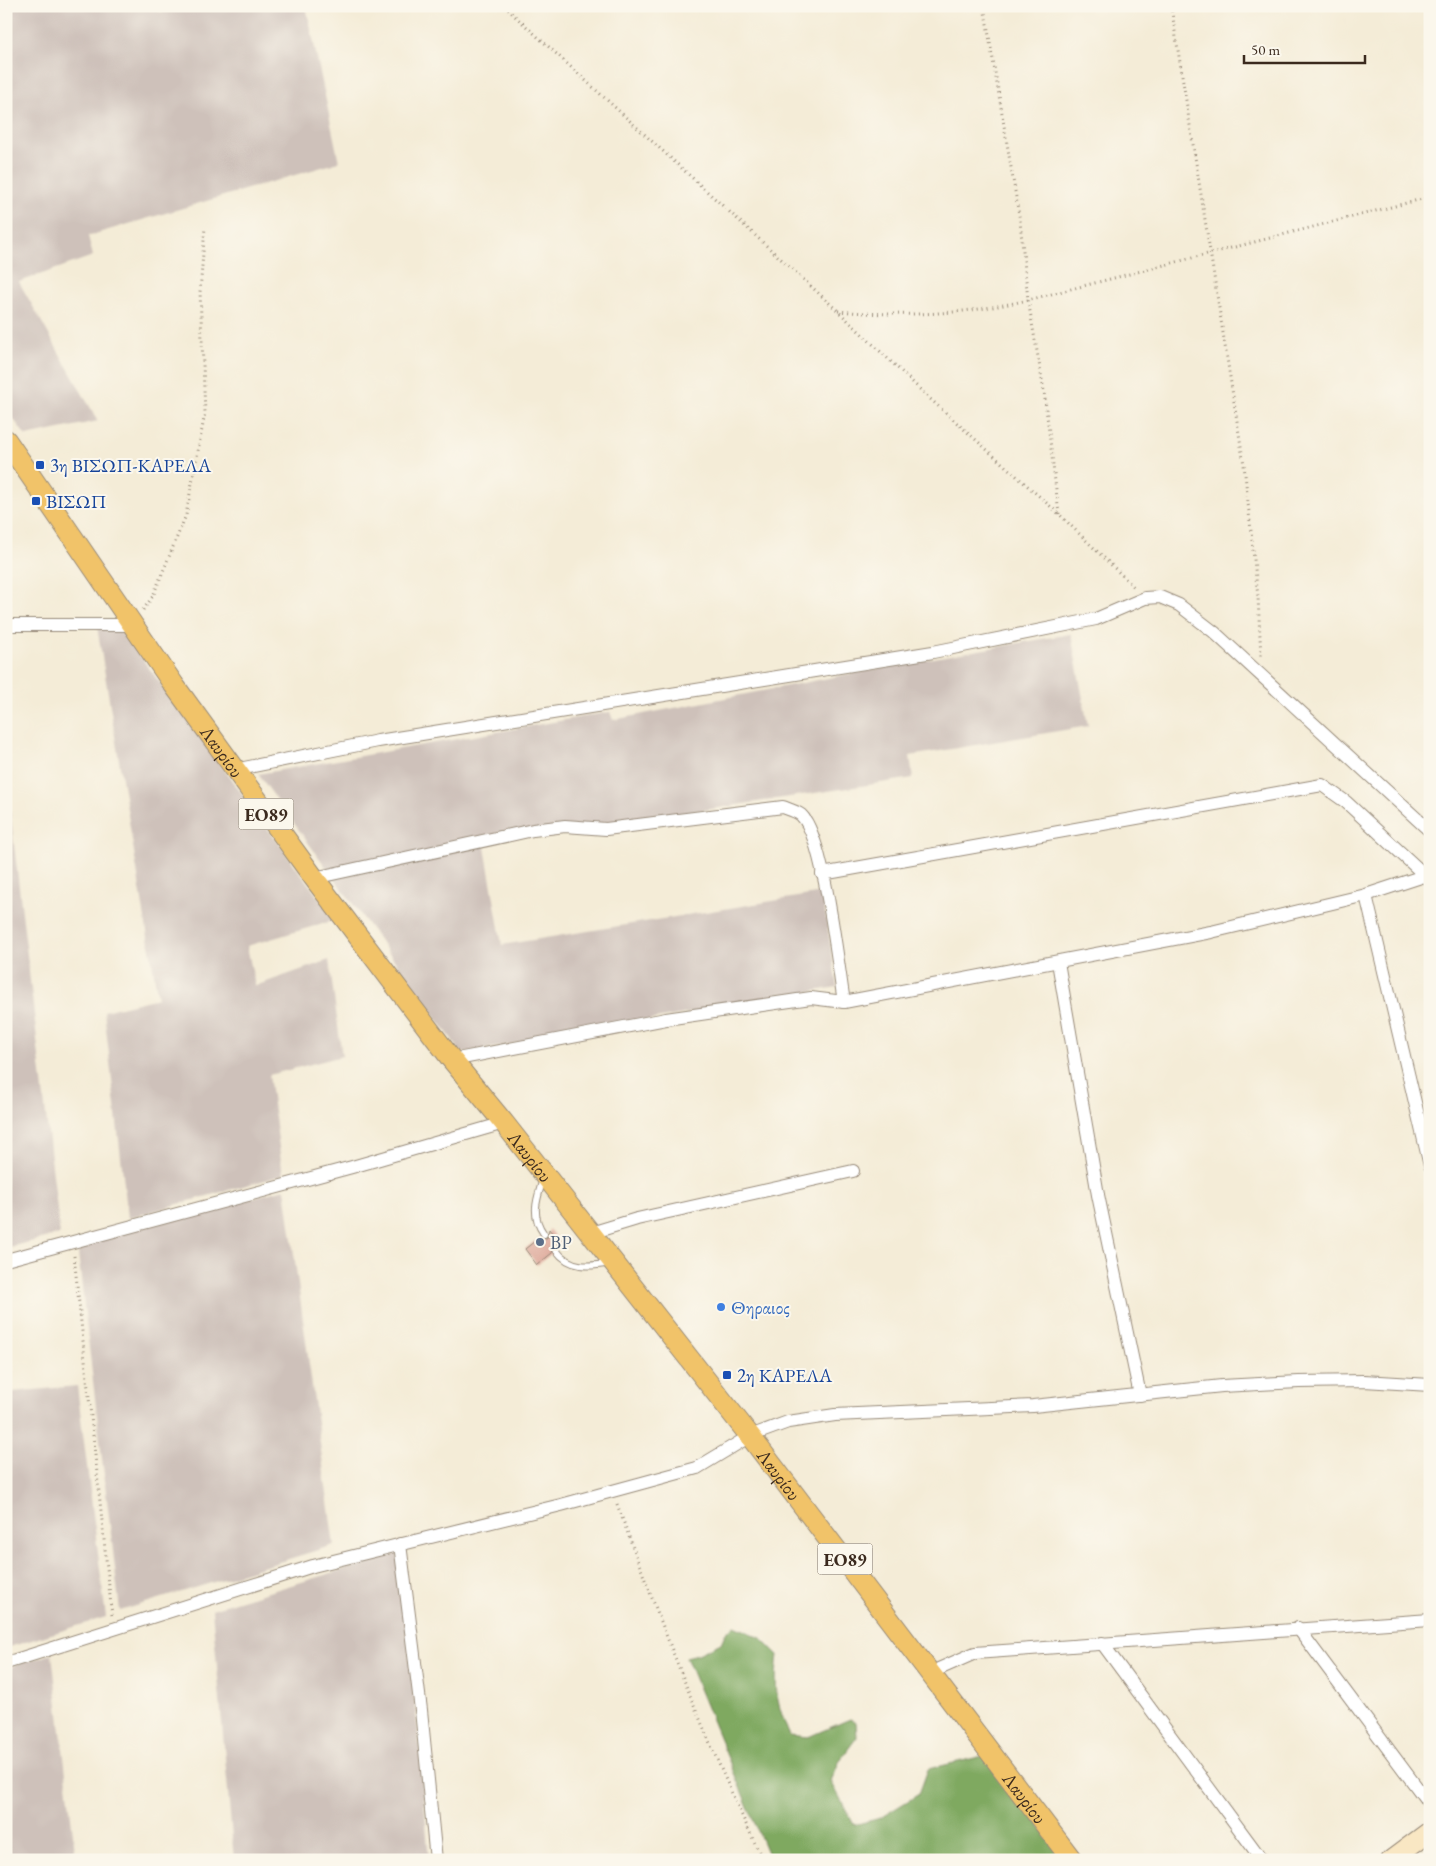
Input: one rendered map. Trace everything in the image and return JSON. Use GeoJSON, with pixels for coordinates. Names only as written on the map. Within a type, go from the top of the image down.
{"type":"FeatureCollection","features":[{"type":"Feature","properties":{"kind":"main road","name":"Λαυρίου"},"geometry":{"type":"LineString","coordinates":[[6,440],[234,770],[314,878],[452,1060],[504,1123],[750,1436],[932,1672],[1072,1860]]}},
{"type":"Feature","properties":{"kind":"street"},"geometry":{"type":"LineString","coordinates":[[234,770],[378,741],[933,652],[1096,619],[1145,598],[1160,597],[1179,605],[1214,632],[1430,832]]}},
{"type":"Feature","properties":{"kind":"street"},"geometry":{"type":"LineString","coordinates":[[6,625],[133,625]]}},
{"type":"Feature","properties":{"kind":"street"},"geometry":{"type":"LineString","coordinates":[[822,874],[1322,785],[1333,790],[1428,876]]}},
{"type":"Feature","properties":{"kind":"street"},"geometry":{"type":"LineString","coordinates":[[314,878],[533,830],[566,826],[606,829],[783,806],[801,815],[814,836],[844,1002]]}},
{"type":"Feature","properties":{"kind":"street"},"geometry":{"type":"LineString","coordinates":[[452,1060],[666,1019],[811,998],[844,1002],[1058,962],[1211,932],[1366,895],[1428,876]]}},
{"type":"Feature","properties":{"kind":"street"},"geometry":{"type":"LineString","coordinates":[[1366,895],[1430,1166]]}},
{"type":"Feature","properties":{"kind":"street"},"geometry":{"type":"LineString","coordinates":[[1058,962],[1098,1195],[1140,1396]]}},
{"type":"Feature","properties":{"kind":"street"},"geometry":{"type":"LineString","coordinates":[[6,1260],[352,1167],[504,1123]]}},
{"type":"Feature","properties":{"kind":"street"},"geometry":{"type":"LineString","coordinates":[[591,1233],[637,1219],[853,1171]]}},
{"type":"Feature","properties":{"kind":"street"},"geometry":{"type":"LineString","coordinates":[[6,1663],[114,1628],[180,1610],[313,1566],[612,1492],[697,1468],[750,1436],[788,1422],[835,1415],[1033,1406],[1222,1386],[1364,1381],[1430,1385]]}},
{"type":"Feature","properties":{"kind":"street"},"geometry":{"type":"LineString","coordinates":[[400,1544],[421,1710],[436,1860]]}},
{"type":"Feature","properties":{"kind":"street"},"geometry":{"type":"LineString","coordinates":[[932,1672],[975,1652],[1430,1620]]}},
{"type":"Feature","properties":{"kind":"street"},"geometry":{"type":"LineString","coordinates":[[1298,1628],[1430,1805]]}},
{"type":"Feature","properties":{"kind":"street"},"geometry":{"type":"LineString","coordinates":[[1102,1643],[1262,1860]]}},
{"type":"Feature","properties":{"kind":"street"},"geometry":{"type":"LineString","coordinates":[[1391,1860],[1430,1831]]}},
{"type":"Feature","properties":{"kind":"lane"},"geometry":{"type":"LineString","coordinates":[[544,1174],[535,1205],[538,1226],[544,1234]]}},
{"type":"Feature","properties":{"kind":"lane"},"geometry":{"type":"LineString","coordinates":[[556,1250],[562,1259],[579,1266],[597,1266],[614,1262]]}},
{"type":"Feature","properties":{"kind":"path"},"geometry":{"type":"LineString","coordinates":[[504,6],[928,397],[1059,514],[1145,598]]}},
{"type":"Feature","properties":{"kind":"path"},"geometry":{"type":"LineString","coordinates":[[984,6],[1020,221],[1028,300],[1044,391],[1059,514]]}},
{"type":"Feature","properties":{"kind":"path"},"geometry":{"type":"LineString","coordinates":[[1171,6],[1244,464],[1258,597],[1262,677]]}},
{"type":"Feature","properties":{"kind":"path"},"geometry":{"type":"LineString","coordinates":[[838,312],[890,316],[924,316],[992,308],[1148,271],[1210,252],[1430,197]]}},
{"type":"Feature","properties":{"kind":"path"},"geometry":{"type":"LineString","coordinates":[[133,625],[153,596],[186,515],[205,413],[200,292],[205,228]]}},
{"type":"Feature","properties":{"kind":"path"},"geometry":{"type":"LineString","coordinates":[[73,1241],[94,1456],[114,1628]]}},
{"type":"Feature","properties":{"kind":"path"},"geometry":{"type":"LineString","coordinates":[[612,1492],[655,1607],[738,1808],[763,1860]]}},
{"type":"Feature","properties":{"kind":"shaded area"},"geometry":{"type":"Polygon","coordinates":[[[6,6],[158,6],[160,12],[171,6],[306,6],[339,162],[88,236],[93,256],[19,282],[98,421],[26,436],[6,409],[6,6]]]}},
{"type":"Feature","properties":{"kind":"shaded area"},"geometry":{"type":"Polygon","coordinates":[[[97,626],[118,626],[335,920],[247,946],[255,986],[329,960],[342,1056],[269,1075],[283,1175],[128,1218],[104,1011],[158,998],[97,626]]]}},
{"type":"Feature","properties":{"kind":"shaded area"},"geometry":{"type":"Polygon","coordinates":[[[1071,634],[1088,726],[910,756],[913,778],[606,825],[483,836],[502,945],[822,893],[837,987],[462,1053],[258,774],[610,712],[613,720],[900,664],[1071,634]]]}},
{"type":"Feature","properties":{"kind":"shaded area"},"geometry":{"type":"Polygon","coordinates":[[[6,777],[60,1234],[6,1248],[6,777]]]}},
{"type":"Feature","properties":{"kind":"shaded area"},"geometry":{"type":"Polygon","coordinates":[[[285,1189],[334,1545],[120,1611],[78,1253],[88,1242],[285,1189]]]}},
{"type":"Feature","properties":{"kind":"shaded area"},"geometry":{"type":"Polygon","coordinates":[[[6,1344],[12,1392],[77,1386],[106,1617],[6,1648],[6,1344]]]}},
{"type":"Feature","properties":{"kind":"shaded area"},"geometry":{"type":"Polygon","coordinates":[[[398,1553],[419,1741],[429,1860],[234,1860],[212,1609],[398,1553]]]}},
{"type":"Feature","properties":{"kind":"shaded area"},"geometry":{"type":"Polygon","coordinates":[[[52,1654],[76,1860],[6,1860],[6,1668],[52,1654]]]}},
{"type":"Feature","properties":{"kind":"green space"},"geometry":{"type":"Polygon","coordinates":[[[734,1626],[761,1638],[778,1655],[777,1696],[790,1735],[808,1737],[850,1719],[856,1722],[857,1737],[840,1760],[831,1781],[854,1825],[880,1818],[919,1794],[928,1769],[983,1756],[1067,1860],[770,1860],[686,1657],[698,1654],[721,1643],[725,1634],[734,1626]]]}},
{"type":"Feature","properties":{"kind":"building"},"geometry":{"type":"Polygon","coordinates":[[[549,1229],[562,1245],[553,1246],[552,1253],[537,1265],[525,1249],[540,1237],[547,1238],[549,1229]]]}},
{"type":"Feature","properties":{"kind":"place","name":"3η ΒΙΣΩΠ-ΚΑΡΕΛΑ"},"geometry":{"type":"Point","coordinates":[40,465]}},
{"type":"Feature","properties":{"kind":"place","name":"ΒΙΣΩΠ"},"geometry":{"type":"Point","coordinates":[36,501]}},
{"type":"Feature","properties":{"kind":"place","name":"BP"},"geometry":{"type":"Point","coordinates":[540,1242]}},
{"type":"Feature","properties":{"kind":"place","name":"Θηραιος"},"geometry":{"type":"Point","coordinates":[721,1307]}},
{"type":"Feature","properties":{"kind":"place","name":"2η ΚΑΡΕΛΑ"},"geometry":{"type":"Point","coordinates":[727,1375]}}]}
